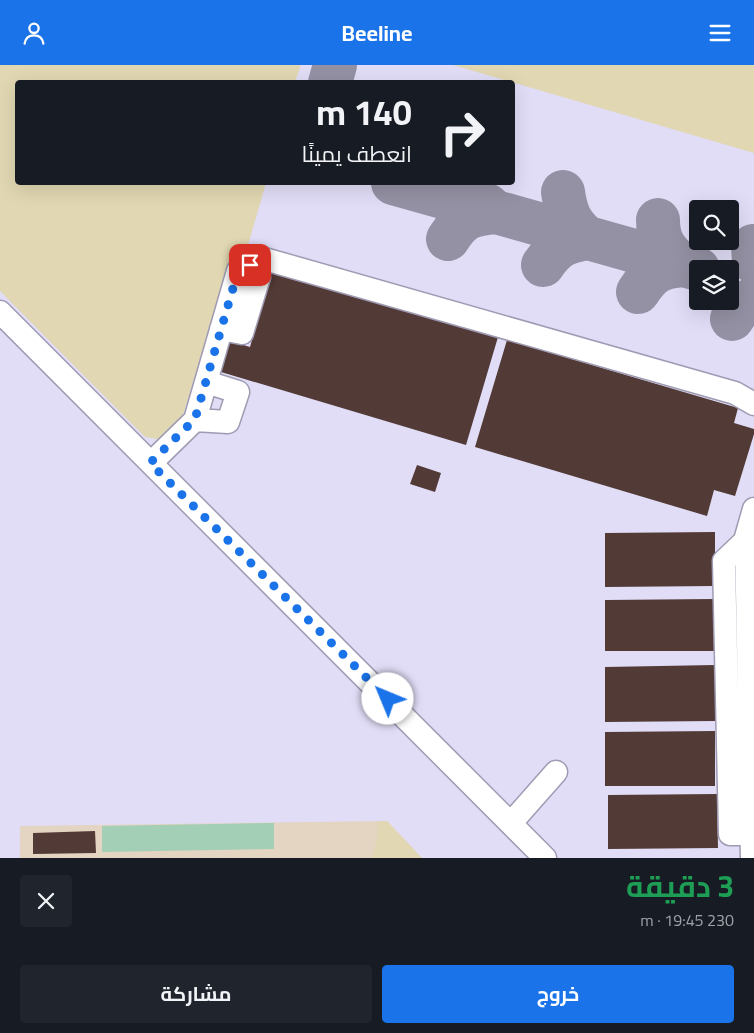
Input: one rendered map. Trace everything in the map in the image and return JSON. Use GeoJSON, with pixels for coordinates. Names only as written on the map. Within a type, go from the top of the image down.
{"type":"FeatureCollection","features":[{"type":"Feature","properties":{"kind":"lane"},"geometry":{"type":"LineString","coordinates":[[150,463],[195,419],[221,329],[242,333],[259,277],[238,271],[262,258],[735,393],[754,404]]}},
{"type":"Feature","properties":{"kind":"lane"},"geometry":{"type":"LineString","coordinates":[[0,312],[545,858]]}},
{"type":"Feature","properties":{"kind":"lane"},"geometry":{"type":"LineString","coordinates":[[195,419],[228,422],[238,392],[206,382]]}},
{"type":"Feature","properties":{"kind":"lane"},"geometry":{"type":"LineString","coordinates":[[752,858],[750,593],[746,540],[754,509]]}},
{"type":"Feature","properties":{"kind":"lane"},"geometry":{"type":"LineString","coordinates":[[746,540],[724,561],[730,834],[753,834]]}},
{"type":"Feature","properties":{"kind":"lane"},"geometry":{"type":"LineString","coordinates":[[511,823],[556,772]]}},
{"type":"Feature","properties":{"kind":"shaded area"},"geometry":{"type":"Polygon","coordinates":[[[387,821],[422,858],[20,858],[20,826],[387,821]]]}},
{"type":"Feature","properties":{"kind":"green space"},"geometry":{"type":"Polygon","coordinates":[[[274,823],[274,849],[102,852],[102,826],[274,823]]]}},
{"type":"Feature","properties":{"kind":"sand"},"geometry":{"type":"Polygon","coordinates":[[[0,65],[301,65],[296,80],[15,80],[15,185],[265,185],[244,259],[231,256],[181,422],[162,440],[145,437],[0,291],[0,65]]]}},
{"type":"Feature","properties":{"kind":"sand"},"geometry":{"type":"Polygon","coordinates":[[[453,65],[754,65],[754,153],[515,83],[515,80],[504,80],[453,65]]]}},
{"type":"Feature","properties":{"kind":"sand"},"geometry":{"type":"Polygon","coordinates":[[[387,821],[422,858],[372,858],[377,840],[378,822],[387,821]]]}},
{"type":"Feature","properties":{"kind":"building"},"geometry":{"type":"Polygon","coordinates":[[[272,270],[498,337],[466,445],[221,372],[230,341],[250,347],[272,270]]]}},
{"type":"Feature","properties":{"kind":"building"},"geometry":{"type":"Polygon","coordinates":[[[507,340],[738,408],[734,423],[754,429],[754,434],[735,496],[714,490],[707,516],[475,447],[507,340]]]}},
{"type":"Feature","properties":{"kind":"building"},"geometry":{"type":"Polygon","coordinates":[[[417,465],[441,473],[435,492],[410,484],[417,465]]]}},
{"type":"Feature","properties":{"kind":"building"},"geometry":{"type":"Polygon","coordinates":[[[715,532],[715,586],[605,587],[605,533],[715,532]]]}},
{"type":"Feature","properties":{"kind":"building"},"geometry":{"type":"Polygon","coordinates":[[[714,599],[714,651],[605,651],[605,600],[714,599]]]}},
{"type":"Feature","properties":{"kind":"building"},"geometry":{"type":"Polygon","coordinates":[[[715,665],[715,721],[605,722],[605,667],[715,665]]]}},
{"type":"Feature","properties":{"kind":"building"},"geometry":{"type":"Polygon","coordinates":[[[715,731],[715,786],[605,786],[605,732],[715,731]]]}},
{"type":"Feature","properties":{"kind":"building"},"geometry":{"type":"Polygon","coordinates":[[[717,794],[718,848],[608,849],[608,795],[717,794]]]}},
{"type":"Feature","properties":{"kind":"building"},"geometry":{"type":"Polygon","coordinates":[[[95,831],[96,853],[33,854],[33,833],[95,831]]]}},
{"type":"Feature","properties":{"kind":"taxiway"},"geometry":{"type":"LineString","coordinates":[[331,80],[335,65]]}},
{"type":"Feature","properties":{"kind":"taxiway"},"geometry":{"type":"LineString","coordinates":[[400,185],[689,266]]}},
{"type":"Feature","properties":{"kind":"taxiway"},"geometry":{"type":"LineString","coordinates":[[543,265],[557,249],[573,241],[587,238],[570,218],[563,192]]}},
{"type":"Feature","properties":{"kind":"taxiway"},"geometry":{"type":"LineString","coordinates":[[448,239],[467,218],[495,212],[487,205]]}},
{"type":"Feature","properties":{"kind":"taxiway"},"geometry":{"type":"LineString","coordinates":[[638,292],[651,275],[667,268],[682,265],[661,240],[658,220]]}},
{"type":"Feature","properties":{"kind":"taxiway"},"geometry":{"type":"LineString","coordinates":[[753,246],[754,262]]}},
{"type":"Feature","properties":{"kind":"taxiway"},"geometry":{"type":"LineString","coordinates":[[732,319],[740,307],[754,298]]}},
{"type":"Feature","properties":{"kind":"route"},"geometry":{"type":"LineString","coordinates":[[250,265],[238,271],[195,419],[150,463],[388,699]]}}]}
